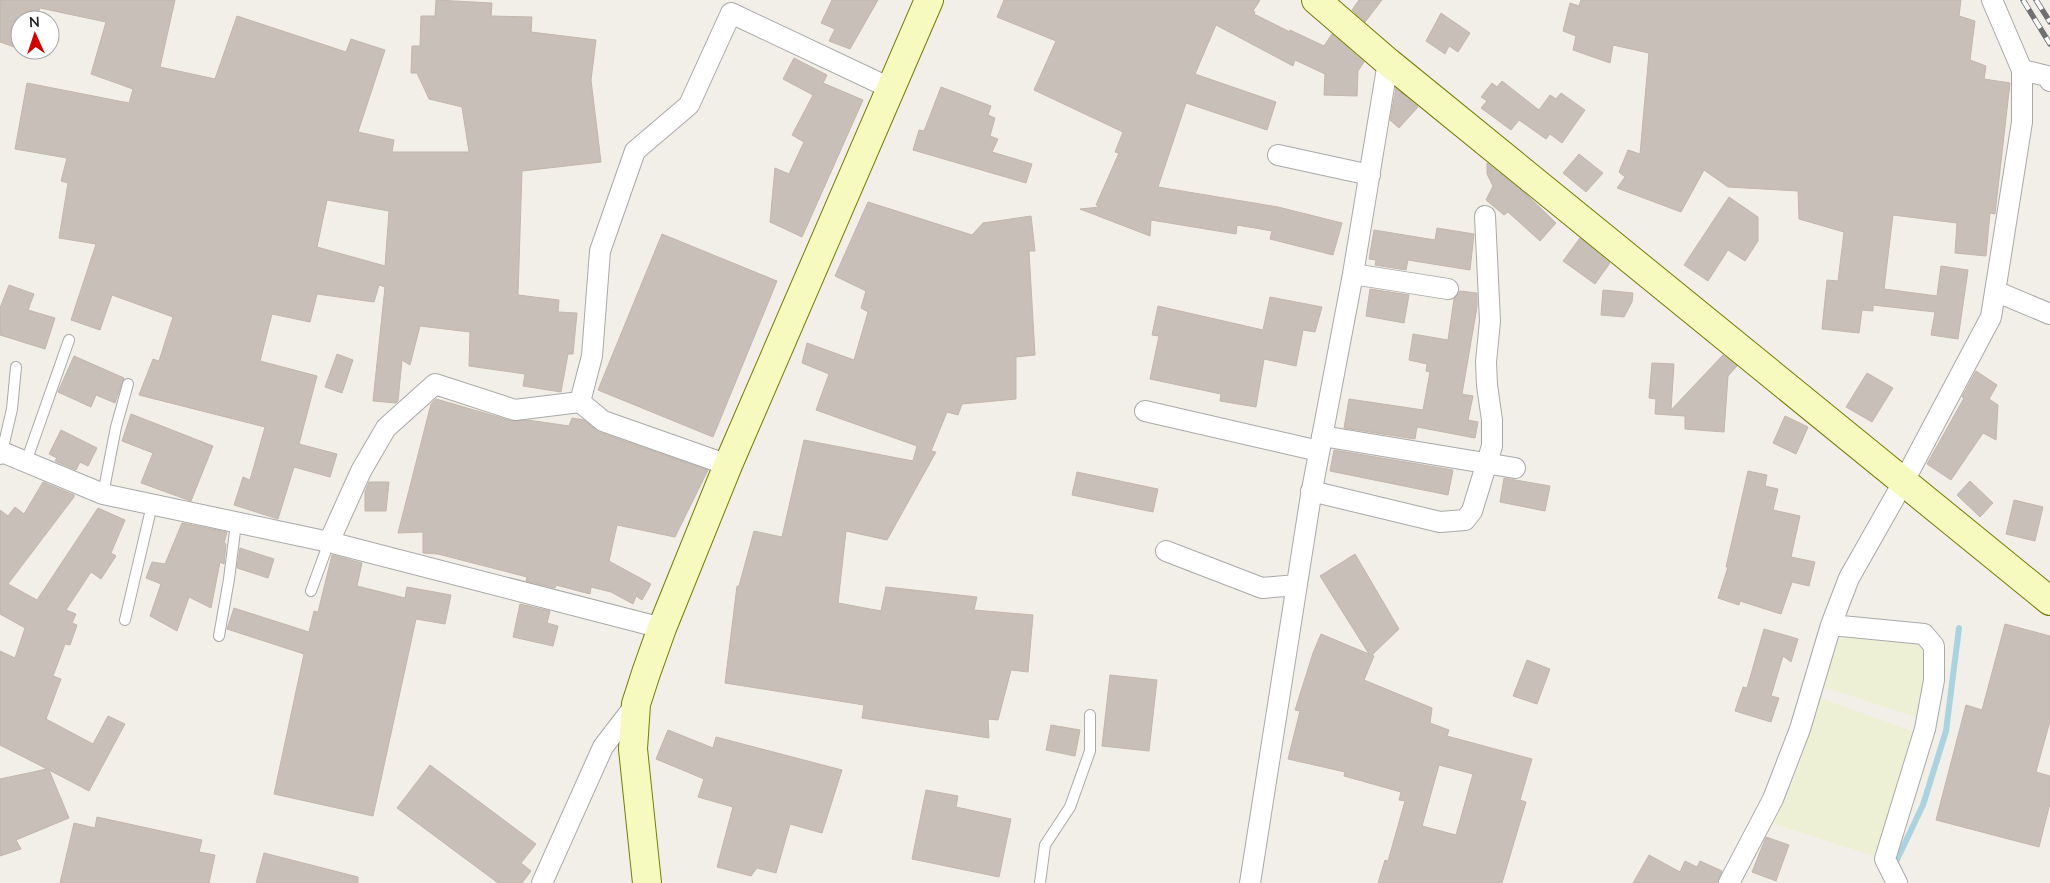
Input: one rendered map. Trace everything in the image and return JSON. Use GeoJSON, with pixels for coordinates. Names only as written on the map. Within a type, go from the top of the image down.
{"type":"FeatureCollection","features":[{"type":"Feature","properties":{"kind":"street"},"geometry":{"type":"LineString","coordinates":[[648,883],[632,749],[636,704],[662,628],[728,466],[929,0]]}},
{"type":"Feature","properties":{"kind":"street"},"geometry":{"type":"LineString","coordinates":[[1316,0],[1388,62],[2050,601]]}},
{"type":"Feature","properties":{"kind":"street"},"geometry":{"type":"LineString","coordinates":[[1729,883],[1773,799],[1800,729],[1831,625],[1849,578],[1904,481],[1991,317],[2022,122],[2022,70],[1992,0]]}},
{"type":"Feature","properties":{"kind":"street"},"geometry":{"type":"LineString","coordinates":[[580,402],[592,356],[600,252],[635,151],[689,104],[733,7],[892,89]]}},
{"type":"Feature","properties":{"kind":"street"},"geometry":{"type":"LineString","coordinates":[[1250,883],[1312,491],[1353,274],[1388,62]]}},
{"type":"Feature","properties":{"kind":"street"},"geometry":{"type":"LineString","coordinates":[[2022,70],[2047,76],[2050,81]]}},
{"type":"Feature","properties":{"kind":"street"},"geometry":{"type":"LineString","coordinates":[[1278,155],[1370,174]]}},
{"type":"Feature","properties":{"kind":"street"},"geometry":{"type":"LineString","coordinates":[[1312,491],[1440,522],[1465,520],[1472,511],[1492,446],[1492,420],[1486,362],[1490,321],[1490,274],[1485,216]]}},
{"type":"Feature","properties":{"kind":"street"},"geometry":{"type":"LineString","coordinates":[[1353,274],[1448,289]]}},
{"type":"Feature","properties":{"kind":"street"},"geometry":{"type":"LineString","coordinates":[[1995,291],[2050,314]]}},
{"type":"Feature","properties":{"kind":"street"},"geometry":{"type":"LineString","coordinates":[[329,542],[361,472],[386,428],[435,384],[515,410],[580,402],[603,422],[728,466]]}},
{"type":"Feature","properties":{"kind":"street"},"geometry":{"type":"LineString","coordinates":[[1145,411],[1321,444],[1487,463],[1515,468]]}},
{"type":"Feature","properties":{"kind":"street"},"geometry":{"type":"LineString","coordinates":[[1,453],[103,494],[329,542],[662,628]]}},
{"type":"Feature","properties":{"kind":"street"},"geometry":{"type":"LineString","coordinates":[[1166,551],[1262,588],[1297,585]]}},
{"type":"Feature","properties":{"kind":"street"},"geometry":{"type":"LineString","coordinates":[[1831,625],[1924,634],[1934,646],[1934,680],[1925,729],[1885,860],[1897,883]]}},
{"type":"Feature","properties":{"kind":"street"},"geometry":{"type":"LineString","coordinates":[[542,883],[603,748],[636,704]]}},
{"type":"Feature","properties":{"kind":"lane"},"geometry":{"type":"LineString","coordinates":[[26,462],[69,340]]}},
{"type":"Feature","properties":{"kind":"lane"},"geometry":{"type":"LineString","coordinates":[[1,453],[12,408],[16,368]]}},
{"type":"Feature","properties":{"kind":"lane"},"geometry":{"type":"LineString","coordinates":[[103,494],[116,428],[128,384]]}},
{"type":"Feature","properties":{"kind":"lane"},"geometry":{"type":"LineString","coordinates":[[125,620],[152,505]]}},
{"type":"Feature","properties":{"kind":"lane"},"geometry":{"type":"LineString","coordinates":[[219,636],[230,579],[236,523]]}},
{"type":"Feature","properties":{"kind":"lane"},"geometry":{"type":"LineString","coordinates":[[311,590],[329,542]]}},
{"type":"Feature","properties":{"kind":"lane"},"geometry":{"type":"LineString","coordinates":[[1040,883],[1045,845],[1070,807],[1090,750],[1090,715]]}},
{"type":"Feature","properties":{"kind":"green space"},"geometry":{"type":"Polygon","coordinates":[[[1847,635],[1918,641],[1928,654],[1919,718],[1823,687],[1836,643],[1847,635]]]}},
{"type":"Feature","properties":{"kind":"green space"},"geometry":{"type":"Polygon","coordinates":[[[1820,698],[1915,732],[1893,810],[1874,856],[1774,824],[1800,764],[1820,698]]]}},
{"type":"Feature","properties":{"kind":"building"},"geometry":{"type":"Polygon","coordinates":[[[0,0],[175,0],[160,67],[215,79],[237,16],[346,52],[351,39],[385,50],[358,132],[394,140],[392,152],[469,152],[462,107],[429,99],[417,73],[411,73],[412,46],[420,46],[421,16],[435,16],[436,0],[492,3],[491,16],[532,17],[531,32],[596,40],[591,80],[601,162],[522,171],[518,295],[559,300],[558,312],[577,313],[573,354],[568,354],[561,392],[523,386],[525,374],[469,366],[470,332],[420,326],[410,365],[402,360],[398,401],[396,403],[373,401],[385,287],[379,285],[374,302],[317,294],[310,322],[272,314],[260,361],[317,376],[299,444],[337,454],[330,477],[294,467],[278,519],[234,505],[243,477],[250,480],[265,427],[139,395],[153,359],[159,361],[173,317],[112,295],[100,330],[71,320],[96,244],[59,238],[68,183],[61,181],[67,158],[15,149],[27,83],[129,103],[133,89],[91,74],[106,22],[60,12],[60,10],[40,8],[39,10],[10,10],[10,46],[0,42],[0,0]],[[327,200],[317,247],[385,266],[389,211],[327,200]]]}},
{"type":"Feature","properties":{"kind":"building"},"geometry":{"type":"Polygon","coordinates":[[[832,0],[878,0],[850,49],[829,41],[835,29],[821,23],[832,0]]]}},
{"type":"Feature","properties":{"kind":"building"},"geometry":{"type":"Polygon","coordinates":[[[1004,0],[1260,0],[1253,11],[1255,12],[1254,14],[1290,32],[1290,30],[1324,46],[1332,34],[1364,62],[1358,71],[1357,96],[1324,95],[1325,74],[1295,60],[1293,66],[1216,25],[1195,74],[1276,102],[1267,130],[1186,103],[1158,187],[1278,207],[1342,223],[1333,255],[1270,239],[1272,231],[1237,225],[1236,234],[1151,220],[1150,236],[1080,209],[1100,207],[1096,205],[1119,153],[1115,152],[1123,132],[1034,90],[1056,41],[997,17],[1004,0]]]}},
{"type":"Feature","properties":{"kind":"building"},"geometry":{"type":"Polygon","coordinates":[[[1359,0],[1382,0],[1365,22],[1352,10],[1359,0]]]}},
{"type":"Feature","properties":{"kind":"building"},"geometry":{"type":"Polygon","coordinates":[[[1581,0],[1961,0],[1959,16],[1975,21],[1970,60],[1986,66],[1984,79],[2010,83],[1995,214],[1990,213],[1986,256],[1955,253],[1957,223],[1893,215],[1884,289],[1937,296],[1941,266],[1968,270],[1958,339],[1931,335],[1935,312],[1873,305],[1873,311],[1862,310],[1859,333],[1822,329],[1827,280],[1838,281],[1844,232],[1799,219],[1798,191],[1728,187],[1704,170],[1681,212],[1617,188],[1625,177],[1619,172],[1628,150],[1640,154],[1649,53],[1613,45],[1610,63],[1573,50],[1576,36],[1563,31],[1570,3],[1579,6],[1581,0]]]}},
{"type":"Feature","properties":{"kind":"building"},"geometry":{"type":"Polygon","coordinates":[[[1441,13],[1470,33],[1458,52],[1449,46],[1445,54],[1426,41],[1441,13]]]}},
{"type":"Feature","properties":{"kind":"building"},"geometry":{"type":"Polygon","coordinates":[[[794,58],[827,75],[823,83],[863,100],[802,237],[770,222],[775,168],[789,174],[804,142],[792,135],[813,95],[783,79],[794,58]]]}},
{"type":"Feature","properties":{"kind":"building"},"geometry":{"type":"Polygon","coordinates":[[[1502,81],[1539,110],[1550,95],[1556,99],[1561,93],[1585,110],[1562,143],[1550,134],[1546,139],[1519,120],[1511,130],[1481,108],[1487,101],[1481,97],[1492,83],[1497,87],[1502,81]]]}},
{"type":"Feature","properties":{"kind":"building"},"geometry":{"type":"Polygon","coordinates":[[[941,87],[991,106],[988,115],[995,118],[990,136],[998,139],[992,152],[1032,164],[1026,183],[913,150],[919,130],[924,131],[941,87]]]}},
{"type":"Feature","properties":{"kind":"building"},"geometry":{"type":"Polygon","coordinates":[[[1396,88],[1418,107],[1399,128],[1390,120],[1396,88]]]}},
{"type":"Feature","properties":{"kind":"building"},"geometry":{"type":"Polygon","coordinates":[[[1579,154],[1603,173],[1586,192],[1563,173],[1579,154]]]}},
{"type":"Feature","properties":{"kind":"building"},"geometry":{"type":"Polygon","coordinates":[[[1487,163],[1526,194],[1556,223],[1540,241],[1508,212],[1504,215],[1486,200],[1493,186],[1487,174],[1487,163]]]}},
{"type":"Feature","properties":{"kind":"building"},"geometry":{"type":"Polygon","coordinates":[[[1729,197],[1758,217],[1758,241],[1745,261],[1728,250],[1708,281],[1684,265],[1729,197]]]}},
{"type":"Feature","properties":{"kind":"building"},"geometry":{"type":"Polygon","coordinates":[[[868,202],[972,235],[983,223],[1031,216],[1035,251],[1029,251],[1035,355],[1016,357],[1016,399],[962,404],[958,415],[947,412],[931,451],[936,452],[887,540],[846,531],[838,603],[881,611],[886,587],[977,597],[974,610],[1033,615],[1028,672],[1011,670],[998,720],[988,719],[989,738],[862,718],[864,705],[725,683],[737,586],[739,586],[754,531],[782,537],[804,440],[913,461],[917,446],[816,410],[829,374],[802,363],[807,343],[854,360],[868,312],[861,308],[866,291],[835,276],[868,202]]]}},
{"type":"Feature","properties":{"kind":"building"},"geometry":{"type":"Polygon","coordinates":[[[1437,228],[1474,234],[1470,270],[1408,260],[1406,270],[1375,265],[1376,260],[1369,259],[1374,230],[1435,240],[1437,228]]]}},
{"type":"Feature","properties":{"kind":"building"},"geometry":{"type":"Polygon","coordinates":[[[662,234],[777,281],[713,437],[598,390],[662,234]]]}},
{"type":"Feature","properties":{"kind":"building"},"geometry":{"type":"Polygon","coordinates":[[[1580,238],[1610,263],[1595,284],[1563,261],[1580,238]]]}},
{"type":"Feature","properties":{"kind":"building"},"geometry":{"type":"Polygon","coordinates":[[[9,285],[34,294],[28,310],[55,318],[45,349],[0,335],[0,308],[9,285]]]}},
{"type":"Feature","properties":{"kind":"building"},"geometry":{"type":"Polygon","coordinates":[[[1370,289],[1409,295],[1404,323],[1366,316],[1370,289]]]}},
{"type":"Feature","properties":{"kind":"building"},"geometry":{"type":"Polygon","coordinates":[[[1603,290],[1633,293],[1632,302],[1624,317],[1601,315],[1603,290]]]}},
{"type":"Feature","properties":{"kind":"building"},"geometry":{"type":"Polygon","coordinates":[[[1460,291],[1477,293],[1477,307],[1462,394],[1473,396],[1468,420],[1478,422],[1475,438],[1417,427],[1415,439],[1344,428],[1349,399],[1423,410],[1430,372],[1426,371],[1427,364],[1409,360],[1413,334],[1448,340],[1454,299],[1460,291]]]}},
{"type":"Feature","properties":{"kind":"building"},"geometry":{"type":"Polygon","coordinates":[[[1270,297],[1322,307],[1315,332],[1303,330],[1296,366],[1264,359],[1256,407],[1220,401],[1221,394],[1150,379],[1159,336],[1152,335],[1158,306],[1263,330],[1270,297]]]}},
{"type":"Feature","properties":{"kind":"building"},"geometry":{"type":"Polygon","coordinates":[[[337,354],[353,360],[342,393],[325,387],[337,354]]]}},
{"type":"Feature","properties":{"kind":"building"},"geometry":{"type":"Polygon","coordinates":[[[1723,355],[1737,366],[1728,376],[1724,432],[1685,429],[1685,416],[1655,414],[1656,399],[1649,398],[1652,363],[1674,364],[1671,410],[1723,355]]]}},
{"type":"Feature","properties":{"kind":"building"},"geometry":{"type":"Polygon","coordinates":[[[74,356],[124,378],[115,403],[96,395],[91,407],[58,392],[74,356]]]}},
{"type":"Feature","properties":{"kind":"building"},"geometry":{"type":"Polygon","coordinates":[[[1976,371],[1997,385],[1989,399],[1998,405],[1996,440],[1983,433],[1951,480],[1927,464],[1964,398],[1962,397],[1976,371]]]}},
{"type":"Feature","properties":{"kind":"building"},"geometry":{"type":"Polygon","coordinates":[[[1867,373],[1893,388],[1872,422],[1846,407],[1867,373]]]}},
{"type":"Feature","properties":{"kind":"building"},"geometry":{"type":"Polygon","coordinates":[[[436,399],[512,421],[528,420],[569,426],[572,418],[584,420],[599,432],[708,470],[675,537],[617,525],[609,561],[651,584],[642,600],[636,596],[633,604],[611,592],[591,587],[590,594],[556,585],[555,588],[526,581],[527,577],[438,554],[423,553],[423,532],[398,533],[431,404],[436,399]]]}},
{"type":"Feature","properties":{"kind":"building"},"geometry":{"type":"Polygon","coordinates":[[[131,414],[213,446],[191,501],[141,483],[153,453],[122,441],[131,414]]]}},
{"type":"Feature","properties":{"kind":"building"},"geometry":{"type":"Polygon","coordinates":[[[1785,416],[1808,427],[1796,454],[1773,443],[1785,416]]]}},
{"type":"Feature","properties":{"kind":"building"},"geometry":{"type":"Polygon","coordinates":[[[61,430],[97,448],[88,466],[80,462],[76,470],[55,461],[57,458],[49,454],[61,430]]]}},
{"type":"Feature","properties":{"kind":"building"},"geometry":{"type":"Polygon","coordinates":[[[1334,450],[1453,470],[1448,495],[1330,471],[1334,450]]]}},
{"type":"Feature","properties":{"kind":"building"},"geometry":{"type":"Polygon","coordinates":[[[1748,471],[1767,475],[1765,486],[1778,489],[1773,510],[1800,516],[1791,557],[1815,562],[1809,586],[1792,582],[1781,614],[1740,601],[1739,605],[1718,598],[1728,567],[1726,567],[1748,471]]]}},
{"type":"Feature","properties":{"kind":"building"},"geometry":{"type":"Polygon","coordinates":[[[1077,472],[1158,489],[1153,512],[1072,495],[1077,472]]]}},
{"type":"Feature","properties":{"kind":"building"},"geometry":{"type":"Polygon","coordinates":[[[1504,478],[1550,486],[1545,511],[1500,502],[1504,478]]]}},
{"type":"Feature","properties":{"kind":"building"},"geometry":{"type":"Polygon","coordinates":[[[1970,481],[1993,503],[1980,517],[1957,495],[1970,481]]]}},
{"type":"Feature","properties":{"kind":"building"},"geometry":{"type":"Polygon","coordinates":[[[43,482],[74,495],[74,497],[8,584],[37,600],[98,508],[125,520],[111,553],[116,556],[101,579],[91,572],[66,610],[76,614],[72,623],[77,625],[70,645],[65,644],[53,676],[61,679],[46,719],[93,744],[108,716],[125,724],[89,791],[49,770],[69,818],[16,840],[21,849],[0,856],[0,779],[47,769],[0,745],[0,651],[15,658],[25,628],[0,614],[0,510],[8,516],[15,507],[24,514],[43,482]]]}},
{"type":"Feature","properties":{"kind":"building"},"geometry":{"type":"Polygon","coordinates":[[[369,482],[389,482],[386,511],[365,511],[365,492],[369,482]]]}},
{"type":"Feature","properties":{"kind":"building"},"geometry":{"type":"Polygon","coordinates":[[[2014,500],[2043,507],[2035,541],[2006,534],[2014,500]]]}},
{"type":"Feature","properties":{"kind":"building"},"geometry":{"type":"Polygon","coordinates":[[[182,523],[227,532],[224,543],[226,544],[224,564],[220,562],[211,608],[189,597],[177,631],[150,616],[161,584],[146,578],[152,562],[165,564],[182,523]]]}},
{"type":"Feature","properties":{"kind":"building"},"geometry":{"type":"Polygon","coordinates":[[[240,548],[274,559],[268,578],[237,568],[240,548]]]}},
{"type":"Feature","properties":{"kind":"building"},"geometry":{"type":"Polygon","coordinates":[[[1355,554],[1399,629],[1372,655],[1374,656],[1364,680],[1432,708],[1430,723],[1449,730],[1447,736],[1532,759],[1520,800],[1526,802],[1502,883],[1378,883],[1385,860],[1388,861],[1405,801],[1399,800],[1401,792],[1344,776],[1345,772],[1288,759],[1300,711],[1295,710],[1321,634],[1369,654],[1320,576],[1355,554]],[[1439,765],[1422,826],[1456,835],[1473,774],[1439,765]]]}},
{"type":"Feature","properties":{"kind":"building"},"geometry":{"type":"Polygon","coordinates":[[[332,555],[362,563],[357,586],[405,598],[407,587],[451,595],[445,624],[416,619],[373,816],[274,794],[304,654],[227,629],[234,608],[309,632],[314,611],[318,612],[332,555]]]}},
{"type":"Feature","properties":{"kind":"building"},"geometry":{"type":"Polygon","coordinates":[[[520,604],[550,611],[547,623],[558,626],[553,646],[513,637],[520,604]]]}},
{"type":"Feature","properties":{"kind":"building"},"geometry":{"type":"Polygon","coordinates":[[[2005,624],[2050,636],[2050,721],[2036,772],[2050,776],[2050,803],[2039,847],[1936,820],[1966,705],[1982,710],[2005,624]]]}},
{"type":"Feature","properties":{"kind":"building"},"geometry":{"type":"Polygon","coordinates":[[[1764,629],[1798,639],[1791,662],[1783,656],[1771,696],[1779,698],[1771,722],[1735,711],[1743,687],[1747,688],[1764,629]]]}},
{"type":"Feature","properties":{"kind":"building"},"geometry":{"type":"Polygon","coordinates":[[[1527,660],[1550,669],[1537,704],[1513,696],[1527,660]]]}},
{"type":"Feature","properties":{"kind":"building"},"geometry":{"type":"Polygon","coordinates":[[[1110,675],[1157,680],[1149,751],[1102,746],[1110,675]]]}},
{"type":"Feature","properties":{"kind":"building"},"geometry":{"type":"Polygon","coordinates":[[[1051,725],[1080,730],[1075,756],[1046,750],[1051,725]]]}},
{"type":"Feature","properties":{"kind":"building"},"geometry":{"type":"Polygon","coordinates":[[[668,730],[713,748],[716,737],[842,770],[822,833],[790,824],[776,873],[757,868],[751,876],[717,867],[733,807],[698,797],[704,779],[656,759],[668,730]]]}},
{"type":"Feature","properties":{"kind":"building"},"geometry":{"type":"Polygon","coordinates":[[[430,765],[536,844],[521,863],[531,871],[522,883],[498,883],[397,808],[430,765]]]}},
{"type":"Feature","properties":{"kind":"building"},"geometry":{"type":"Polygon","coordinates":[[[926,790],[958,796],[956,807],[1011,819],[999,877],[912,859],[926,790]]]}},
{"type":"Feature","properties":{"kind":"building"},"geometry":{"type":"Polygon","coordinates":[[[97,817],[202,840],[199,852],[215,855],[209,883],[60,883],[74,823],[95,828],[97,817]]]}},
{"type":"Feature","properties":{"kind":"building"},"geometry":{"type":"Polygon","coordinates":[[[1766,837],[1789,845],[1776,881],[1752,872],[1766,837]]]}},
{"type":"Feature","properties":{"kind":"building"},"geometry":{"type":"Polygon","coordinates":[[[264,853],[358,877],[358,883],[256,883],[264,853]]]}},
{"type":"Feature","properties":{"kind":"building"},"geometry":{"type":"Polygon","coordinates":[[[1649,855],[1680,872],[1685,861],[1697,867],[1700,861],[1722,871],[1717,883],[1633,883],[1649,855]]]}},
{"type":"Feature","properties":{"kind":"waterway"},"geometry":{"type":"LineString","coordinates":[[1893,868],[1923,805],[1946,731],[1959,628]]}},
{"type":"Feature","properties":{"kind":"railway"},"geometry":{"type":"LineString","coordinates":[[2023,0],[2050,44]]}},
{"type":"Feature","properties":{"kind":"railway"},"geometry":{"type":"LineString","coordinates":[[2036,0],[2050,22]]}}]}
